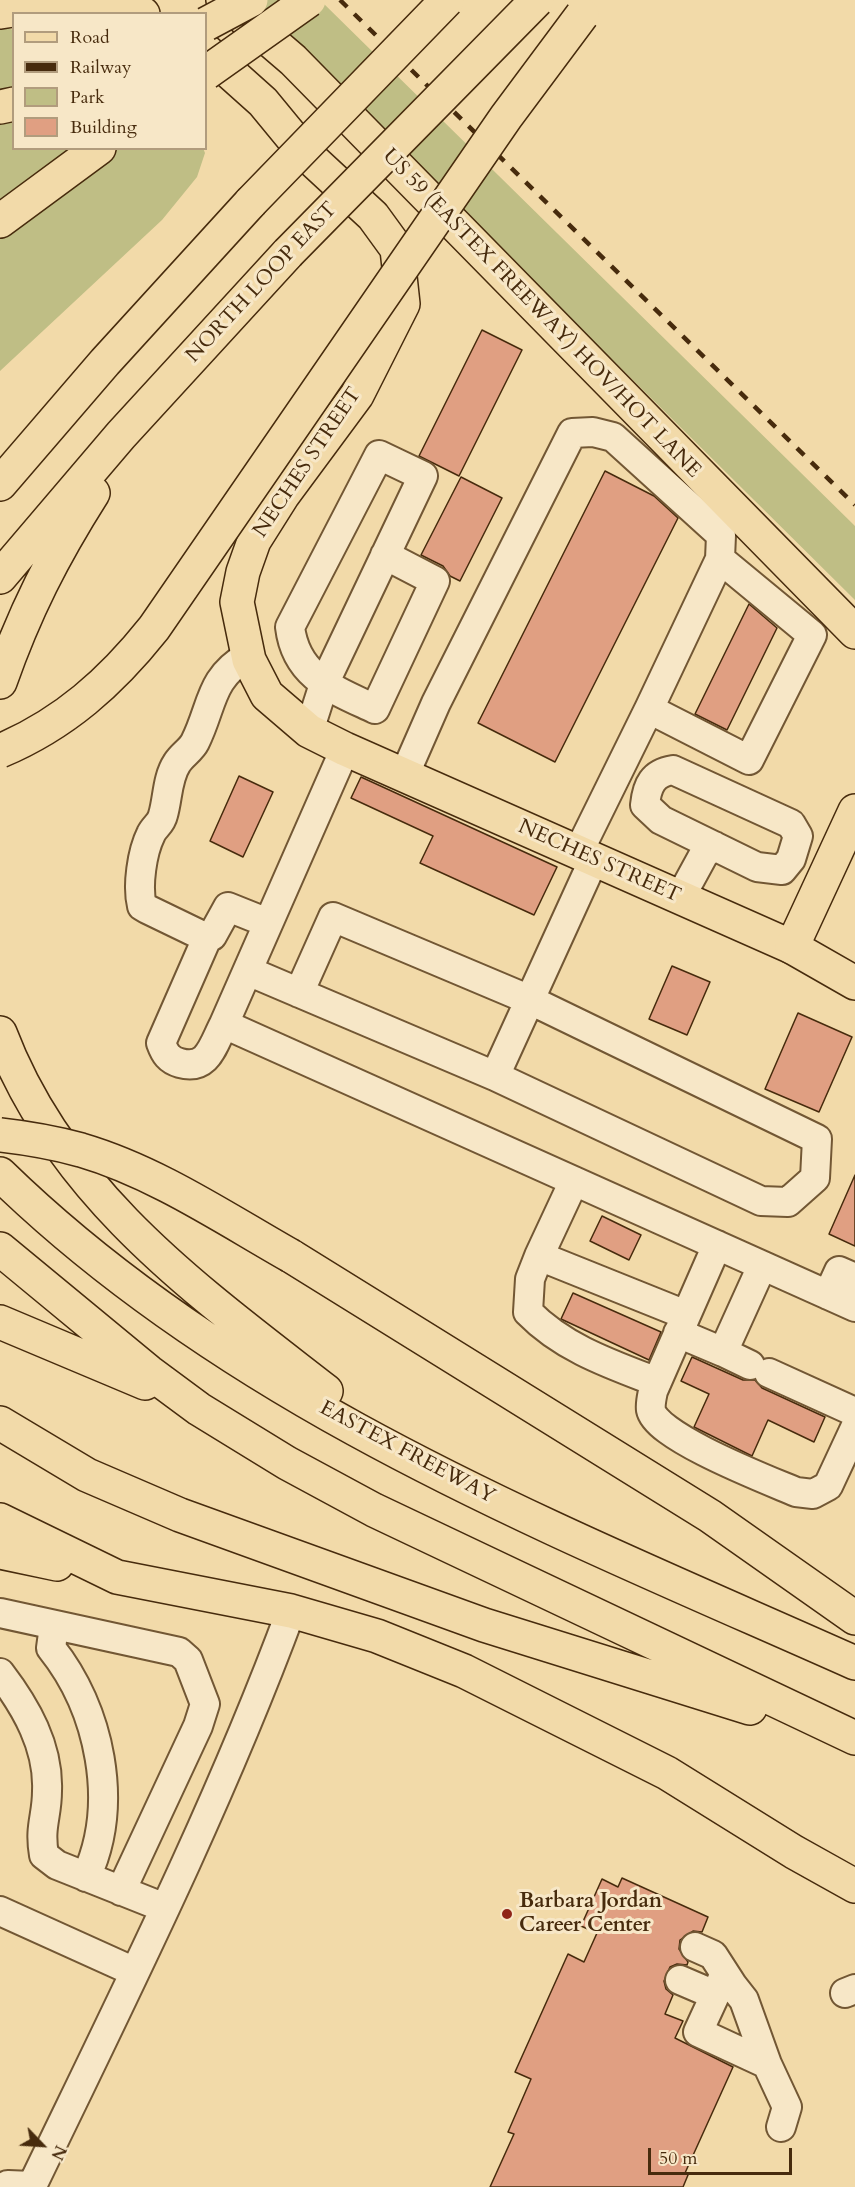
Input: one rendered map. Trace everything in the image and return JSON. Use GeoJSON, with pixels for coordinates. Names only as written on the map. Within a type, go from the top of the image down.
{"type":"FeatureCollection","features":[{"type":"Feature","properties":{"kind":"main road"},"geometry":{"type":"LineString","coordinates":[[0,12],[72,0],[132,7],[140,12]]}},
{"type":"Feature","properties":{"kind":"main road","name":"US 59 (EASTEX FREEWAY) HOV/HOT LANE"},"geometry":{"type":"LineString","coordinates":[[223,0],[293,60],[855,632]]}},
{"type":"Feature","properties":{"kind":"main road"},"geometry":{"type":"LineString","coordinates":[[207,23],[251,0]]}},
{"type":"Feature","properties":{"kind":"main road"},"geometry":{"type":"LineString","coordinates":[[207,73],[309,0]]}},
{"type":"Feature","properties":{"kind":"main road"},"geometry":{"type":"LineString","coordinates":[[0,484],[105,362],[251,202],[447,0]]}},
{"type":"Feature","properties":{"kind":"main road","name":"NORTH LOOP EAST"},"geometry":{"type":"LineString","coordinates":[[0,578],[121,435],[288,253],[537,0]]}},
{"type":"Feature","properties":{"kind":"main road"},"geometry":{"type":"LineString","coordinates":[[0,751],[40,732],[78,707],[102,686],[142,644],[179,594],[506,117],[588,8]]}},
{"type":"Feature","properties":{"kind":"main road","name":"NECHES STREET"},"geometry":{"type":"LineString","coordinates":[[207,52],[263,102],[305,153],[373,216],[397,249],[403,304],[357,394],[283,495],[254,541],[243,572],[237,602],[248,656],[267,695],[309,730],[345,749],[792,947],[855,982]]}},
{"type":"Feature","properties":{"kind":"main road"},"geometry":{"type":"LineString","coordinates":[[0,221],[96,150]]}},
{"type":"Feature","properties":{"kind":"main road"},"geometry":{"type":"LineString","coordinates":[[0,682],[31,601],[67,535],[128,442],[200,348]]}},
{"type":"Feature","properties":{"kind":"main road"},"geometry":{"type":"LineString","coordinates":[[792,947],[855,812]]}},
{"type":"Feature","properties":{"kind":"main road"},"geometry":{"type":"LineString","coordinates":[[0,1033],[29,1099],[45,1125],[96,1193],[127,1226],[244,1327],[426,1466]]}},
{"type":"Feature","properties":{"kind":"main road"},"geometry":{"type":"LineString","coordinates":[[0,1135],[53,1143],[114,1162],[174,1190],[291,1256],[710,1516],[855,1618]]}},
{"type":"Feature","properties":{"kind":"main road","name":"EASTEX FREEWAY"},"geometry":{"type":"LineString","coordinates":[[0,1174],[110,1270],[182,1324],[276,1382],[426,1466],[577,1539],[855,1663]]}},
{"type":"Feature","properties":{"kind":"main road"},"geometry":{"type":"LineString","coordinates":[[0,1249],[116,1345],[199,1409],[287,1464],[374,1510],[855,1739]]}},
{"type":"Feature","properties":{"kind":"main road"},"geometry":{"type":"LineString","coordinates":[[0,1322],[102,1364],[199,1409]]}},
{"type":"Feature","properties":{"kind":"main road"},"geometry":{"type":"LineString","coordinates":[[0,1423],[87,1475],[240,1537],[484,1625],[855,1739]]}},
{"type":"Feature","properties":{"kind":"main road"},"geometry":{"type":"LineString","coordinates":[[0,1520],[117,1577]]}},
{"type":"Feature","properties":{"kind":"main road"},"geometry":{"type":"LineString","coordinates":[[0,1552],[291,1611],[377,1636],[464,1671],[667,1773],[855,1886]]}},
{"type":"Feature","properties":{"kind":"street"},"geometry":{"type":"LineString","coordinates":[[404,776],[436,704],[572,433],[592,432],[612,437],[721,535],[720,559],[649,709],[586,856],[530,1000],[495,1076]]}},
{"type":"Feature","properties":{"kind":"street"},"geometry":{"type":"LineString","coordinates":[[309,730],[324,684],[385,555],[423,476],[379,455],[290,627],[293,647],[302,662],[324,684],[375,709],[435,581],[385,555]]}},
{"type":"Feature","properties":{"kind":"street"},"geometry":{"type":"LineString","coordinates":[[649,709],[749,760],[812,635],[720,559]]}},
{"type":"Feature","properties":{"kind":"street"},"geometry":{"type":"LineString","coordinates":[[207,938],[142,906],[143,865],[151,832],[163,818],[173,771],[194,743],[211,705],[213,689],[232,665],[248,656]]}},
{"type":"Feature","properties":{"kind":"street"},"geometry":{"type":"LineString","coordinates":[[268,923],[228,907],[212,936],[207,938],[161,1043],[165,1053],[172,1061],[192,1066],[202,1063],[224,1024],[345,749]]}},
{"type":"Feature","properties":{"kind":"street"},"geometry":{"type":"LineString","coordinates":[[673,770],[791,824],[798,836],[790,859],[782,870],[757,867],[714,846],[661,820],[645,805],[647,787],[660,772],[673,770]]}},
{"type":"Feature","properties":{"kind":"street"},"geometry":{"type":"LineString","coordinates":[[680,898],[704,854],[714,846]]}},
{"type":"Feature","properties":{"kind":"street"},"geometry":{"type":"LineString","coordinates":[[248,971],[299,993],[495,1076],[760,1201],[788,1202],[815,1178],[817,1139],[530,1000],[333,917],[299,993]]}},
{"type":"Feature","properties":{"kind":"street"},"geometry":{"type":"LineString","coordinates":[[224,1024],[855,1307]]}},
{"type":"Feature","properties":{"kind":"street"},"geometry":{"type":"LineString","coordinates":[[574,1181],[530,1279],[528,1312],[545,1330],[589,1355],[657,1382]]}},
{"type":"Feature","properties":{"kind":"street"},"geometry":{"type":"LineString","coordinates":[[717,1245],[653,1391],[651,1410],[656,1420],[674,1436],[796,1492],[813,1494],[828,1486],[855,1428]]}},
{"type":"Feature","properties":{"kind":"street"},"geometry":{"type":"LineString","coordinates":[[539,1256],[682,1324],[723,1352],[855,1412]]}},
{"type":"Feature","properties":{"kind":"street"},"geometry":{"type":"LineString","coordinates":[[723,1352],[762,1266]]}},
{"type":"Feature","properties":{"kind":"street"},"geometry":{"type":"LineString","coordinates":[[828,1295],[839,1271],[855,1278]]}},
{"type":"Feature","properties":{"kind":"street"},"geometry":{"type":"LineString","coordinates":[[5,2184],[32,2186],[165,1908],[251,1718],[291,1611]]}},
{"type":"Feature","properties":{"kind":"street"},"geometry":{"type":"LineString","coordinates":[[0,1613],[179,1652],[188,1660],[205,1704],[198,1726],[121,1891]]}},
{"type":"Feature","properties":{"kind":"street"},"geometry":{"type":"LineString","coordinates":[[54,1626],[51,1648],[65,1666],[88,1713],[101,1764],[99,1831],[92,1864],[86,1877]]}},
{"type":"Feature","properties":{"kind":"street"},"geometry":{"type":"LineString","coordinates":[[0,1673],[19,1698],[42,1747],[47,1791],[40,1833],[44,1855],[57,1864],[86,1877],[165,1908]]}},
{"type":"Feature","properties":{"kind":"street"},"geometry":{"type":"LineString","coordinates":[[0,1911],[135,1972]]}},
{"type":"Feature","properties":{"kind":"street"},"geometry":{"type":"LineString","coordinates":[[688,1964],[713,1955],[723,1987],[744,2000],[767,2064],[787,2107],[781,2127]]}},
{"type":"Feature","properties":{"kind":"street"},"geometry":{"type":"LineString","coordinates":[[723,1987],[698,2032],[767,2064]]}},
{"type":"Feature","properties":{"kind":"green space"},"geometry":{"type":"Polygon","coordinates":[[[249,0],[320,0],[855,526],[855,600],[249,0]]]}},
{"type":"Feature","properties":{"kind":"green space"},"geometry":{"type":"Polygon","coordinates":[[[0,24],[12,30],[12,150],[204,150],[205,153],[197,177],[162,220],[0,371],[0,24]]]}},
{"type":"Feature","properties":{"kind":"building"},"geometry":{"type":"Polygon","coordinates":[[[482,330],[522,350],[459,476],[419,456],[482,330]]]}},
{"type":"Feature","properties":{"kind":"building"},"geometry":{"type":"Polygon","coordinates":[[[605,471],[654,496],[678,518],[555,762],[478,723],[605,471]]]}},
{"type":"Feature","properties":{"kind":"building"},"geometry":{"type":"Polygon","coordinates":[[[461,477],[502,498],[460,581],[450,576],[443,566],[421,555],[461,477]]]}},
{"type":"Feature","properties":{"kind":"building"},"geometry":{"type":"Polygon","coordinates":[[[749,604],[777,628],[727,730],[695,714],[749,604]]]}},
{"type":"Feature","properties":{"kind":"building"},"geometry":{"type":"Polygon","coordinates":[[[239,776],[273,792],[243,857],[210,841],[239,776]]]}},
{"type":"Feature","properties":{"kind":"building"},"geometry":{"type":"Polygon","coordinates":[[[361,777],[557,867],[534,915],[420,863],[433,836],[351,798],[361,777]]]}},
{"type":"Feature","properties":{"kind":"building"},"geometry":{"type":"Polygon","coordinates":[[[672,966],[710,982],[687,1035],[649,1019],[672,966]]]}},
{"type":"Feature","properties":{"kind":"building"},"geometry":{"type":"Polygon","coordinates":[[[798,1013],[852,1037],[819,1112],[765,1089],[798,1013]]]}},
{"type":"Feature","properties":{"kind":"building"},"geometry":{"type":"Polygon","coordinates":[[[855,1175],[855,1246],[829,1234],[855,1175]]]}},
{"type":"Feature","properties":{"kind":"building"},"geometry":{"type":"Polygon","coordinates":[[[602,1216],[641,1235],[629,1260],[590,1241],[602,1216]]]}},
{"type":"Feature","properties":{"kind":"building"},"geometry":{"type":"Polygon","coordinates":[[[573,1293],[661,1332],[649,1360],[561,1319],[573,1293]]]}},
{"type":"Feature","properties":{"kind":"building"},"geometry":{"type":"Polygon","coordinates":[[[692,1357],[743,1380],[755,1380],[762,1388],[825,1417],[814,1442],[768,1420],[752,1456],[694,1427],[709,1394],[681,1381],[692,1357]]]}},
{"type":"Feature","properties":{"kind":"building"},"geometry":{"type":"Polygon","coordinates":[[[622,1878],[708,1917],[702,1932],[693,1931],[680,1940],[679,1949],[688,1962],[687,1965],[677,1964],[670,1967],[664,1981],[666,1989],[673,1995],[665,2014],[683,2021],[675,2038],[733,2067],[685,2173],[688,2175],[683,2187],[490,2187],[514,2134],[508,2132],[531,2079],[515,2072],[568,1954],[584,1962],[597,1933],[581,1926],[602,1879],[618,1887],[622,1878]]]}},
{"type":"Feature","properties":{"kind":"railway"},"geometry":{"type":"LineString","coordinates":[[340,0],[855,505]]}},
{"type":"Feature","properties":{"kind":"place","name":"Barbara Jordan Career Center"},"geometry":{"type":"Point","coordinates":[507,1914]}}]}
